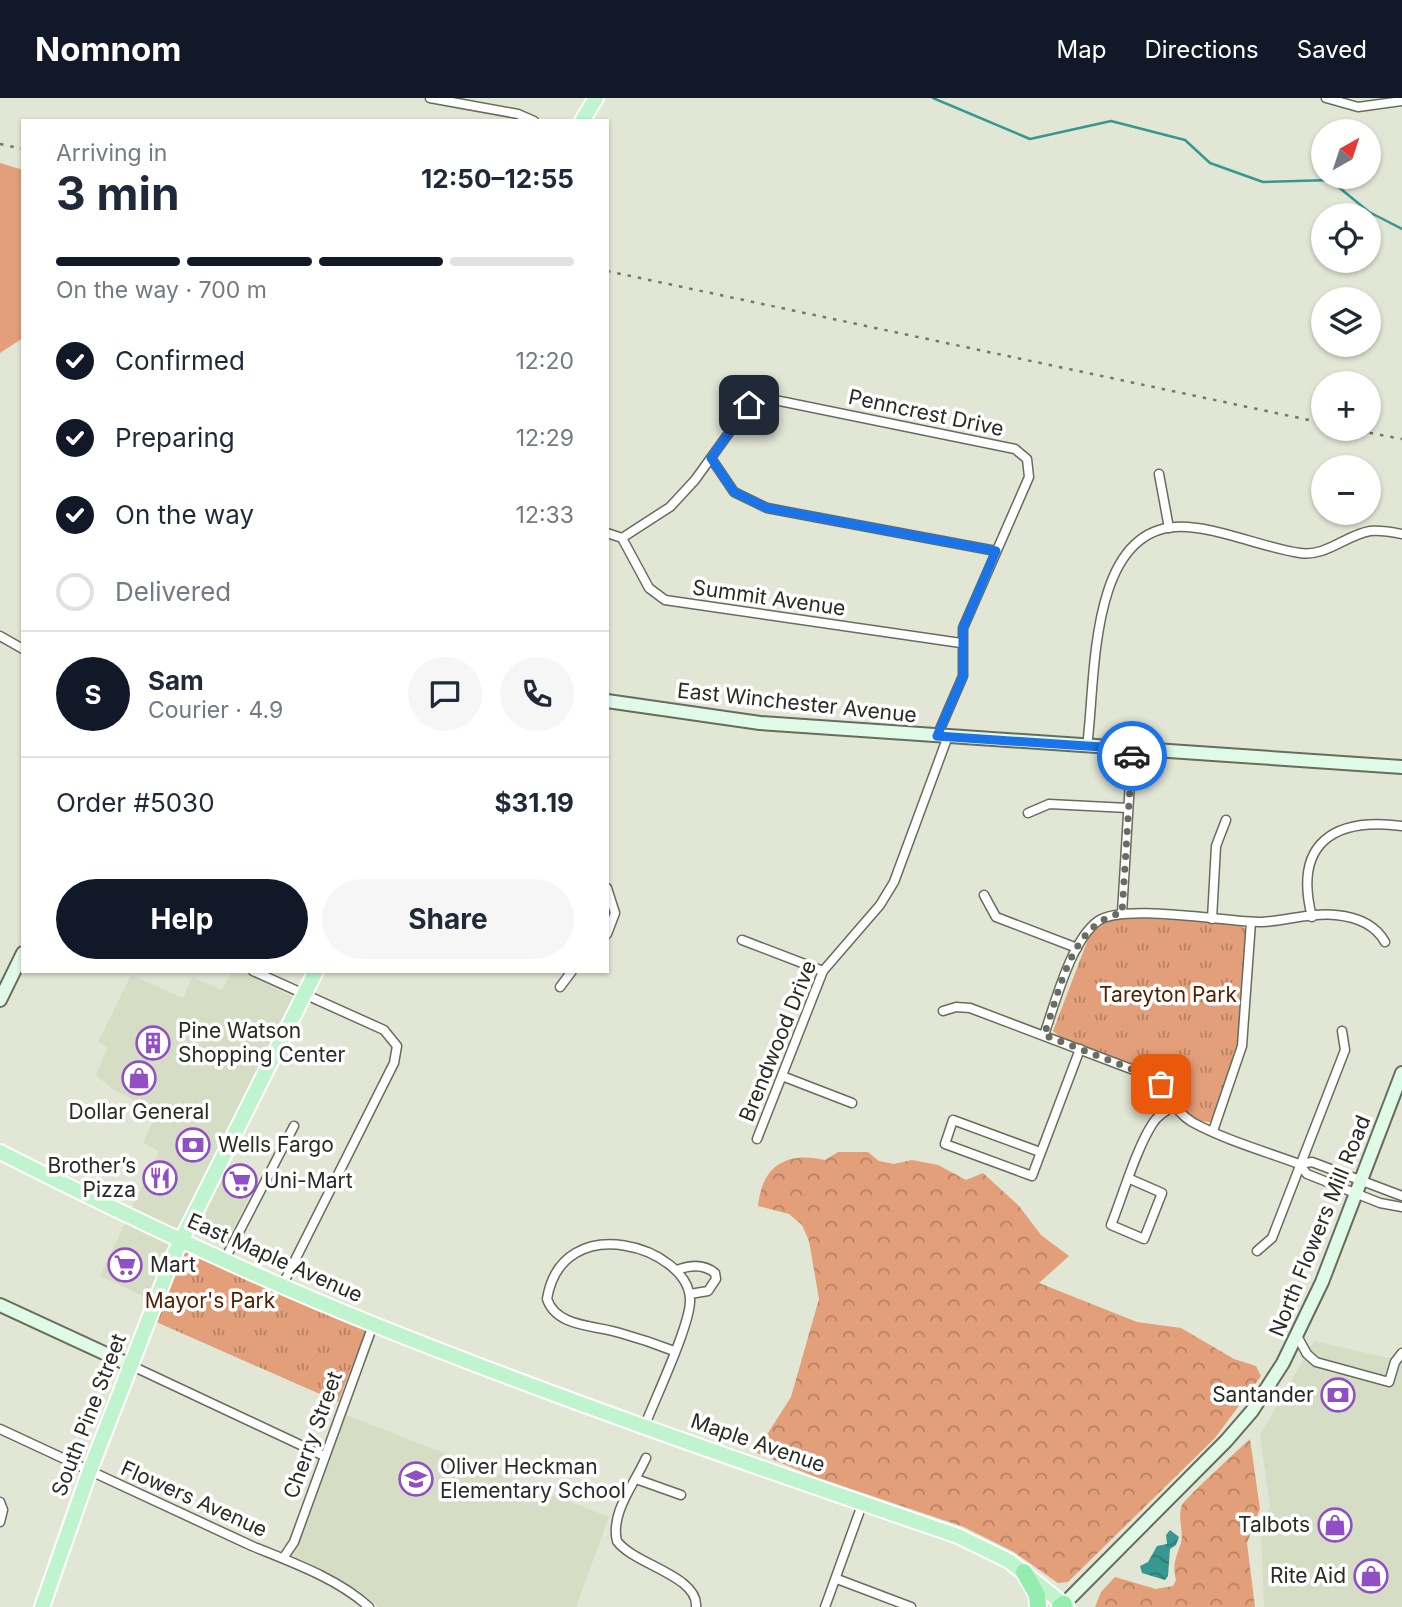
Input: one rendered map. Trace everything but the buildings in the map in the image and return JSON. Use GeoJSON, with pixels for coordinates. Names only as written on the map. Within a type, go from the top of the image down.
{"type":"FeatureCollection","features":[{"type":"Feature","properties":{"kind":"highway"},"geometry":{"type":"LineString","coordinates":[[1024,1572],[1037,1595],[1038,1607]]}},
{"type":"Feature","properties":{"kind":"main road"},"geometry":{"type":"LineString","coordinates":[[583,119],[596,98]]}},
{"type":"Feature","properties":{"kind":"main road","name":"South Pine Street"},"geometry":{"type":"LineString","coordinates":[[42,1607],[90,1470],[181,1239],[315,973]]}},
{"type":"Feature","properties":{"kind":"main road","name":"East Maple Avenue"},"geometry":{"type":"LineString","coordinates":[[0,1152],[225,1259],[373,1325],[421,1343]]}},
{"type":"Feature","properties":{"kind":"main road","name":"Maple Avenue"},"geometry":{"type":"LineString","coordinates":[[421,1343],[958,1536],[994,1552],[1024,1572],[1063,1606]]}},
{"type":"Feature","properties":{"kind":"street"},"geometry":{"type":"LineString","coordinates":[[430,98],[518,114],[529,119]]}},
{"type":"Feature","properties":{"kind":"street"},"geometry":{"type":"LineString","coordinates":[[1326,98],[1358,107],[1402,101]]}},
{"type":"Feature","properties":{"kind":"street","name":"Penncrest Drive"},"geometry":{"type":"LineString","coordinates":[[622,538],[670,507],[711,458],[744,410],[753,402],[764,399],[1015,449],[1027,459],[1029,477],[968,614],[961,643],[963,676],[943,736]]}},
{"type":"Feature","properties":{"kind":"street"},"geometry":{"type":"LineString","coordinates":[[711,458],[734,492],[767,508],[996,551]]}},
{"type":"Feature","properties":{"kind":"street"},"geometry":{"type":"LineString","coordinates":[[1160,474],[1169,528]]}},
{"type":"Feature","properties":{"kind":"street"},"geometry":{"type":"LineString","coordinates":[[1087,746],[1100,622],[1117,571],[1127,552],[1140,540],[1169,528],[1203,530],[1308,554],[1370,531],[1402,534]]}},
{"type":"Feature","properties":{"kind":"street"},"geometry":{"type":"LineString","coordinates":[[609,534],[622,538]]}},
{"type":"Feature","properties":{"kind":"street","name":"Summit Avenue"},"geometry":{"type":"LineString","coordinates":[[622,538],[649,588],[665,600],[961,643]]}},
{"type":"Feature","properties":{"kind":"street"},"geometry":{"type":"LineString","coordinates":[[0,636],[21,648]]}},
{"type":"Feature","properties":{"kind":"street","name":"East Winchester Avenue"},"geometry":{"type":"LineString","coordinates":[[609,701],[760,723],[1402,767]]}},
{"type":"Feature","properties":{"kind":"street","name":"Brendwood Drive"},"geometry":{"type":"LineString","coordinates":[[757,1139],[823,971],[880,905],[894,881],[943,736]]}},
{"type":"Feature","properties":{"kind":"street"},"geometry":{"type":"LineString","coordinates":[[1122,913],[1132,749]]}},
{"type":"Feature","properties":{"kind":"street"},"geometry":{"type":"LineString","coordinates":[[1028,813],[1049,804],[1128,808]]}},
{"type":"Feature","properties":{"kind":"street"},"geometry":{"type":"LineString","coordinates":[[1212,919],[1216,846],[1226,820]]}},
{"type":"Feature","properties":{"kind":"street"},"geometry":{"type":"LineString","coordinates":[[1312,917],[1306,891],[1307,875],[1324,841],[1340,829],[1355,824],[1402,826]]}},
{"type":"Feature","properties":{"kind":"street"},"geometry":{"type":"LineString","coordinates":[[609,894],[615,913],[609,929]]}},
{"type":"Feature","properties":{"kind":"street"},"geometry":{"type":"LineString","coordinates":[[984,895],[996,917],[1077,948]]}},
{"type":"Feature","properties":{"kind":"street"},"geometry":{"type":"LineString","coordinates":[[1044,1035],[1077,948],[1096,922],[1122,913],[1251,922],[1336,915],[1364,922],[1379,932],[1385,942]]}},
{"type":"Feature","properties":{"kind":"street"},"geometry":{"type":"LineString","coordinates":[[1213,1131],[1242,1046],[1251,922]]}},
{"type":"Feature","properties":{"kind":"street"},"geometry":{"type":"LineString","coordinates":[[742,940],[823,971]]}},
{"type":"Feature","properties":{"kind":"street"},"geometry":{"type":"LineString","coordinates":[[0,1000],[21,957]]}},
{"type":"Feature","properties":{"kind":"street"},"geometry":{"type":"LineString","coordinates":[[257,973],[384,1030],[394,1040],[397,1053],[283,1284]]}},
{"type":"Feature","properties":{"kind":"street"},"geometry":{"type":"LineString","coordinates":[[560,987],[570,973]]}},
{"type":"Feature","properties":{"kind":"street"},"geometry":{"type":"LineString","coordinates":[[943,1011],[956,1007],[970,1008],[1080,1049],[1155,1080],[1174,1106],[1192,1122],[1299,1164],[1312,1162],[1402,1196]]}},
{"type":"Feature","properties":{"kind":"street"},"geometry":{"type":"LineString","coordinates":[[1256,1251],[1272,1238],[1345,1050],[1342,1031]]}},
{"type":"Feature","properties":{"kind":"street"},"geometry":{"type":"LineString","coordinates":[[1040,1152],[953,1120],[945,1144],[1032,1176],[1080,1049]]}},
{"type":"Feature","properties":{"kind":"street","name":"North Flowers Mill Road"},"geometry":{"type":"LineString","coordinates":[[1063,1606],[1238,1427],[1261,1398],[1297,1336],[1402,1073]]}},
{"type":"Feature","properties":{"kind":"street"},"geometry":{"type":"LineString","coordinates":[[782,1076],[852,1103]]}},
{"type":"Feature","properties":{"kind":"street"},"geometry":{"type":"LineString","coordinates":[[1130,1179],[1161,1193],[1144,1239],[1111,1226],[1153,1122],[1174,1106]]}},
{"type":"Feature","properties":{"kind":"street"},"geometry":{"type":"LineString","coordinates":[[225,1259],[294,1125]]}},
{"type":"Feature","properties":{"kind":"street"},"geometry":{"type":"LineString","coordinates":[[1299,1164],[1307,1174],[1355,1194],[1402,1207]]}},
{"type":"Feature","properties":{"kind":"street"},"geometry":{"type":"LineString","coordinates":[[645,1425],[674,1351],[690,1307],[690,1294],[677,1270],[656,1257],[629,1247],[602,1242],[594,1244],[576,1252],[563,1264],[547,1299],[554,1311],[577,1324],[617,1332],[674,1351]]}},
{"type":"Feature","properties":{"kind":"street"},"geometry":{"type":"LineString","coordinates":[[677,1270],[696,1266],[707,1267],[715,1273],[716,1279],[709,1291],[690,1294]]}},
{"type":"Feature","properties":{"kind":"street"},"geometry":{"type":"LineString","coordinates":[[0,1306],[324,1456]]}},
{"type":"Feature","properties":{"kind":"street","name":"Cherry Street"},"geometry":{"type":"LineString","coordinates":[[284,1557],[293,1542],[373,1325]]}},
{"type":"Feature","properties":{"kind":"street"},"geometry":{"type":"LineString","coordinates":[[1297,1336],[1311,1359],[1389,1382],[1395,1362],[1402,1353]]}},
{"type":"Feature","properties":{"kind":"street","name":"Flowers Avenue"},"geometry":{"type":"LineString","coordinates":[[0,1429],[252,1546],[284,1557],[358,1597],[369,1607]]}},
{"type":"Feature","properties":{"kind":"street"},"geometry":{"type":"LineString","coordinates":[[646,1458],[615,1525],[617,1541],[692,1590],[696,1607]]}},
{"type":"Feature","properties":{"kind":"street"},"geometry":{"type":"LineString","coordinates":[[636,1479],[681,1495]]}},
{"type":"Feature","properties":{"kind":"street"},"geometry":{"type":"LineString","coordinates":[[0,1502],[3,1510],[0,1522]]}},
{"type":"Feature","properties":{"kind":"street"},"geometry":{"type":"LineString","coordinates":[[825,1607],[863,1502]]}},
{"type":"Feature","properties":{"kind":"street"},"geometry":{"type":"LineString","coordinates":[[837,1578],[911,1607]]}},
{"type":"Feature","properties":{"kind":"shaded area"},"geometry":{"type":"Polygon","coordinates":[[[231,973],[246,973],[294,998],[214,1157],[257,1180],[225,1247],[178,1227],[147,1298],[100,1276],[159,1151],[143,1143],[157,1112],[112,1089],[96,1075],[108,1047],[98,1042],[131,975],[183,998],[192,977],[222,990],[231,973]]]}},
{"type":"Feature","properties":{"kind":"shaded area"},"geometry":{"type":"Polygon","coordinates":[[[1314,1341],[1402,1361],[1402,1607],[1264,1607],[1261,1532],[1270,1505],[1260,1435],[1314,1341]]]}},
{"type":"Feature","properties":{"kind":"shaded area","name":"Oliver Heckman Elementary School"},"geometry":{"type":"Polygon","coordinates":[[[346,1415],[609,1517],[576,1607],[379,1607],[358,1590],[292,1558],[346,1415]]]}},
{"type":"Feature","properties":{"kind":"green space"},"geometry":{"type":"Polygon","coordinates":[[[0,163],[21,169],[21,339],[0,353],[0,163]]]}},
{"type":"Feature","properties":{"kind":"green space","name":"Tareyton Park"},"geometry":{"type":"Polygon","coordinates":[[[1124,917],[1239,924],[1248,931],[1239,1044],[1211,1122],[1192,1117],[1165,1084],[1150,1071],[1085,1048],[1053,1031],[1090,934],[1111,919],[1124,917]]]}},
{"type":"Feature","properties":{"kind":"green space"},"geometry":{"type":"Polygon","coordinates":[[[838,1152],[868,1152],[879,1161],[894,1164],[912,1160],[938,1165],[966,1180],[983,1173],[1019,1206],[1041,1235],[1069,1256],[1039,1283],[1137,1322],[1181,1328],[1234,1359],[1256,1366],[1261,1376],[1215,1438],[1068,1582],[1058,1583],[1014,1552],[964,1527],[813,1476],[750,1450],[768,1433],[791,1397],[819,1299],[809,1241],[802,1225],[789,1214],[758,1206],[760,1192],[771,1171],[778,1165],[799,1158],[825,1160],[838,1152]]]}},
{"type":"Feature","properties":{"kind":"green space","name":"Mayor's Park"},"geometry":{"type":"Polygon","coordinates":[[[185,1247],[367,1328],[338,1402],[154,1321],[185,1247]]]}},
{"type":"Feature","properties":{"kind":"green space"},"geometry":{"type":"Polygon","coordinates":[[[1250,1439],[1260,1509],[1247,1543],[1255,1607],[1095,1607],[1101,1592],[1115,1577],[1156,1589],[1173,1586],[1176,1580],[1175,1561],[1182,1538],[1182,1505],[1250,1439]]]}},
{"type":"Feature","properties":{"kind":"water"},"geometry":{"type":"Polygon","coordinates":[[[1170,1530],[1179,1537],[1176,1545],[1170,1549],[1168,1576],[1165,1580],[1142,1573],[1140,1566],[1148,1562],[1157,1546],[1167,1544],[1166,1535],[1170,1530]]]}},
{"type":"Feature","properties":{"kind":"waterway"},"geometry":{"type":"LineString","coordinates":[[933,98],[1030,139],[1111,121],[1185,140],[1210,163],[1263,182],[1330,180],[1369,212],[1402,229]]}},
{"type":"Feature","properties":{"kind":"railway"},"geometry":{"type":"LineString","coordinates":[[0,144],[21,149]]}},
{"type":"Feature","properties":{"kind":"railway"},"geometry":{"type":"LineString","coordinates":[[609,271],[1311,420]]}},
{"type":"Feature","properties":{"kind":"railway"},"geometry":{"type":"LineString","coordinates":[[1381,435],[1402,439]]}},
{"type":"Feature","properties":{"kind":"way so far"},"geometry":{"type":"LineString","coordinates":[[1132,756],[1122,913],[1101,919],[1087,930],[1074,955],[1044,1035],[1147,1075],[1161,1084]]}},
{"type":"Feature","properties":{"kind":"place","name":"Pine Watson Shopping Center"},"geometry":{"type":"Point","coordinates":[153,1043]}},
{"type":"Feature","properties":{"kind":"place","name":"Dollar General"},"geometry":{"type":"Point","coordinates":[139,1078]}},
{"type":"Feature","properties":{"kind":"place","name":"Wells Fargo"},"geometry":{"type":"Point","coordinates":[193,1145]}},
{"type":"Feature","properties":{"kind":"place","name":"Brother’s Pizza"},"geometry":{"type":"Point","coordinates":[160,1178]}},
{"type":"Feature","properties":{"kind":"place","name":"Uni-Mart"},"geometry":{"type":"Point","coordinates":[240,1181]}},
{"type":"Feature","properties":{"kind":"place","name":"Mart"},"geometry":{"type":"Point","coordinates":[125,1265]}},
{"type":"Feature","properties":{"kind":"place","name":"Santander"},"geometry":{"type":"Point","coordinates":[1338,1395]}},
{"type":"Feature","properties":{"kind":"place","name":"Oliver Heckman Elementary School"},"geometry":{"type":"Point","coordinates":[416,1479]}},
{"type":"Feature","properties":{"kind":"place","name":"Talbots"},"geometry":{"type":"Point","coordinates":[1335,1525]}},
{"type":"Feature","properties":{"kind":"place","name":"Rite Aid"},"geometry":{"type":"Point","coordinates":[1371,1576]}},
{"type":"Feature","properties":{"kind":"route"},"geometry":{"type":"LineString","coordinates":[[749,405],[711,458],[723,479],[734,492],[745,499],[767,508],[996,551],[963,628],[963,676],[937,736],[1132,749],[1132,756]]}}]}
